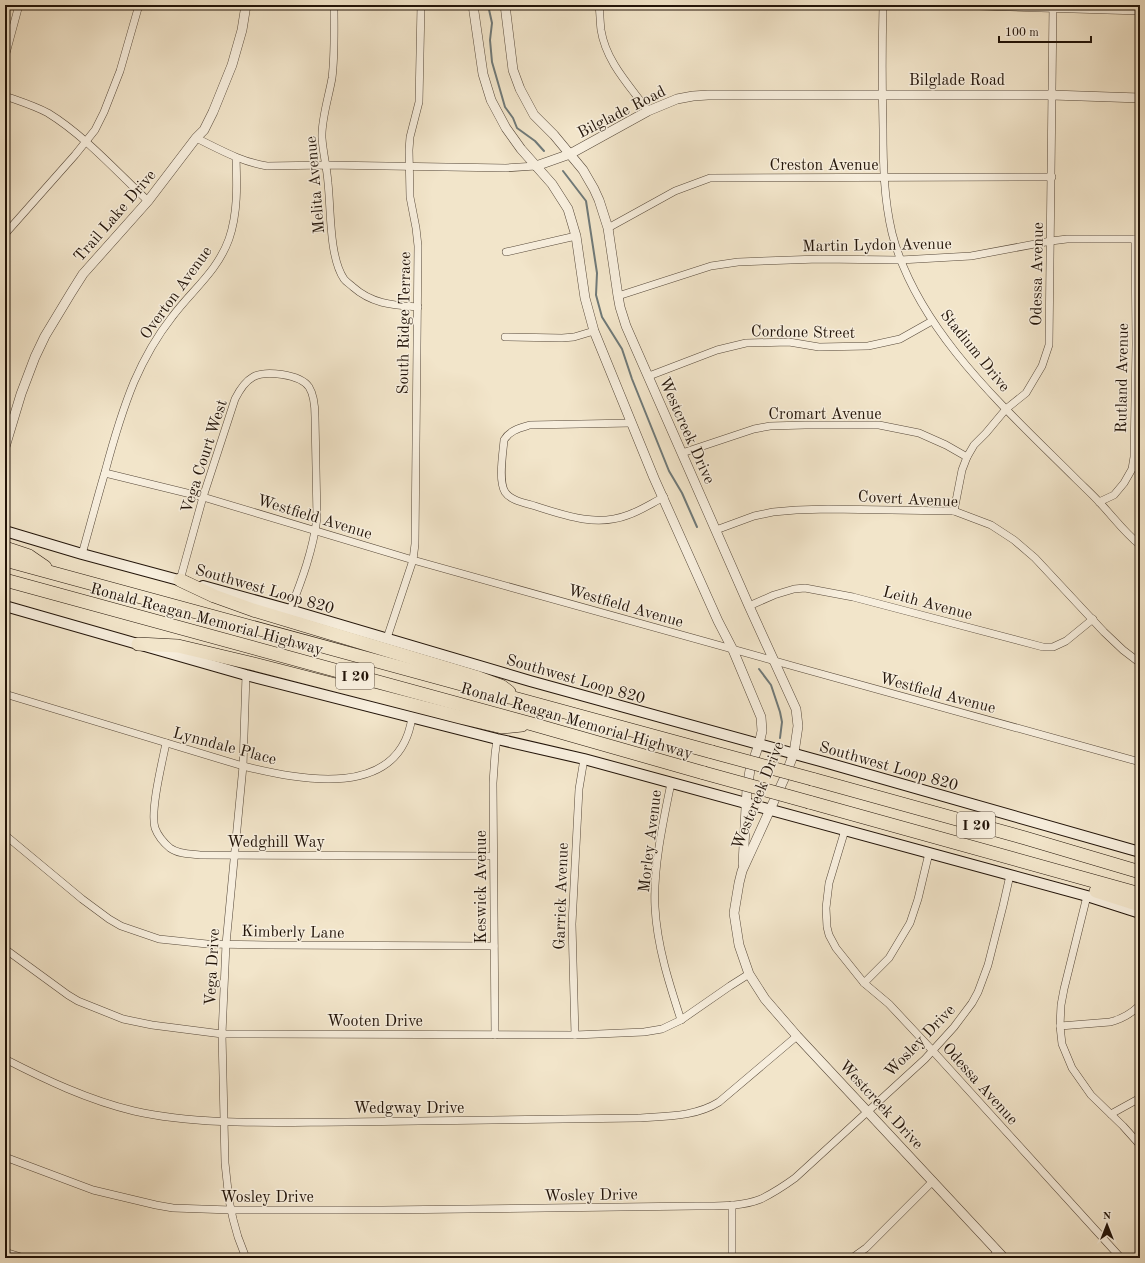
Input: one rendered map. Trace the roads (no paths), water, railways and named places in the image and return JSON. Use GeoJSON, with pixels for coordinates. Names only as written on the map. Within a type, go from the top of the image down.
{"type":"FeatureCollection","features":[{"type":"Feature","properties":{"kind":"highway"},"geometry":{"type":"LineString","coordinates":[[5,548],[29,556],[55,574]]}},
{"type":"Feature","properties":{"kind":"highway","name":"Ronald Reagan Memorial Highway"},"geometry":{"type":"LineString","coordinates":[[5,560],[812,779],[997,830],[1140,872]]}},
{"type":"Feature","properties":{"kind":"highway","name":"Ronald Reagan Memorial Highway"},"geometry":{"type":"LineString","coordinates":[[5,580],[532,724],[1140,894]]}},
{"type":"Feature","properties":{"kind":"highway"},"geometry":{"type":"LineString","coordinates":[[180,580],[214,596],[253,610],[417,659],[501,686],[518,699]]}},
{"type":"Feature","properties":{"kind":"highway"},"geometry":{"type":"LineString","coordinates":[[138,644],[178,646],[502,726],[532,724]]}},
{"type":"Feature","properties":{"kind":"highway"},"geometry":{"type":"LineString","coordinates":[[1075,876],[1095,890],[1140,905]]}},
{"type":"Feature","properties":{"kind":"main road","name":"Southwest Loop 820"},"geometry":{"type":"LineString","coordinates":[[5,531],[82,554],[290,610],[530,681],[794,753],[1140,852]]}},
{"type":"Feature","properties":{"kind":"main road"},"geometry":{"type":"LineString","coordinates":[[5,539],[27,538]]}},
{"type":"Feature","properties":{"kind":"main road"},"geometry":{"type":"LineString","coordinates":[[5,606],[246,675],[497,739],[584,759],[1010,874],[1140,913]]}},
{"type":"Feature","properties":{"kind":"street"},"geometry":{"type":"LineString","coordinates":[[5,57],[19,5]]}},
{"type":"Feature","properties":{"kind":"street"},"geometry":{"type":"LineString","coordinates":[[5,234],[95,130],[120,72],[139,5]]}},
{"type":"Feature","properties":{"kind":"street","name":"Trail Lake Drive"},"geometry":{"type":"LineString","coordinates":[[5,447],[21,394],[35,357],[45,336],[83,274],[148,201],[196,138],[204,130],[232,65],[242,30],[246,5]]}},
{"type":"Feature","properties":{"kind":"street","name":"Melita Avenue"},"geometry":{"type":"LineString","coordinates":[[334,5],[334,62],[329,97],[323,122],[322,138],[333,246],[339,270],[344,280],[370,299],[394,306],[418,307]]}},
{"type":"Feature","properties":{"kind":"street","name":"South Ridge Terrace"},"geometry":{"type":"LineString","coordinates":[[387,638],[413,560],[415,544],[418,246],[410,197],[409,167],[410,137],[419,102],[421,5]]}},
{"type":"Feature","properties":{"kind":"street","name":"Westcreek Drive"},"geometry":{"type":"LineString","coordinates":[[473,5],[481,62],[487,91],[506,128],[552,184],[564,201],[571,216],[576,236],[585,298],[594,331],[631,422],[718,621],[733,650],[761,717],[762,731],[750,770],[746,803],[742,871]]}},
{"type":"Feature","properties":{"kind":"street","name":"Westcreek Drive"},"geometry":{"type":"LineString","coordinates":[[505,5],[514,70],[520,89],[534,115],[554,135],[583,170],[594,189],[608,228],[620,307],[626,326],[796,709],[798,726],[794,753],[742,871],[737,890],[734,913],[739,945],[749,974],[765,999],[797,1036],[933,1181],[998,1256]]}},
{"type":"Feature","properties":{"kind":"street"},"geometry":{"type":"LineString","coordinates":[[599,5],[601,31],[608,53],[618,71],[648,111]]}},
{"type":"Feature","properties":{"kind":"street","name":"Stadium Drive"},"geometry":{"type":"LineString","coordinates":[[883,5],[882,94],[884,177],[887,209],[892,234],[900,260],[911,284],[932,321],[954,352],[1006,409],[1099,502],[1131,538],[1140,545]]}},
{"type":"Feature","properties":{"kind":"street"},"geometry":{"type":"LineString","coordinates":[[948,5],[1052,7],[1140,11]]}},
{"type":"Feature","properties":{"kind":"street","name":"Odessa Avenue"},"geometry":{"type":"LineString","coordinates":[[954,511],[962,470],[967,457],[974,445],[1006,409],[1026,394],[1042,366],[1050,345],[1052,7]]}},
{"type":"Feature","properties":{"kind":"street","name":"Bilglade Road"},"geometry":{"type":"LineString","coordinates":[[196,138],[236,158],[258,165],[267,166],[506,168],[536,166],[570,154],[648,111],[677,100],[693,96],[1052,94],[1140,98]]}},
{"type":"Feature","properties":{"kind":"street"},"geometry":{"type":"LineString","coordinates":[[5,96],[46,113],[62,123],[86,142],[148,201]]}},
{"type":"Feature","properties":{"kind":"street","name":"Overton Avenue"},"geometry":{"type":"LineString","coordinates":[[82,554],[123,412],[134,382],[146,356],[172,316],[209,274],[220,258],[229,239],[235,209],[236,158]]}},
{"type":"Feature","properties":{"kind":"street","name":"Creston Avenue"},"geometry":{"type":"LineString","coordinates":[[608,228],[675,191],[710,178],[1052,177]]}},
{"type":"Feature","properties":{"kind":"street"},"geometry":{"type":"LineString","coordinates":[[506,252],[576,236]]}},
{"type":"Feature","properties":{"kind":"street","name":"Martin Lydon Avenue"},"geometry":{"type":"LineString","coordinates":[[618,296],[711,266],[738,262],[811,259],[900,260],[971,256],[1067,239],[1137,240]]}},
{"type":"Feature","properties":{"kind":"street","name":"Rutland Avenue"},"geometry":{"type":"LineString","coordinates":[[1099,502],[1114,495],[1124,483],[1132,469],[1134,457],[1137,240]]}},
{"type":"Feature","properties":{"kind":"street","name":"Cordone Street"},"geometry":{"type":"LineString","coordinates":[[649,376],[717,350],[746,343],[789,342],[819,347],[868,346],[900,339],[932,321]]}},
{"type":"Feature","properties":{"kind":"street"},"geometry":{"type":"LineString","coordinates":[[505,337],[562,338],[574,337],[594,331]]}},
{"type":"Feature","properties":{"kind":"street","name":"Vega Court West"},"geometry":{"type":"LineString","coordinates":[[180,580],[203,497],[233,405],[240,389],[253,377],[261,374],[285,375],[297,379],[308,386],[315,403],[316,530]]}},
{"type":"Feature","properties":{"kind":"street"},"geometry":{"type":"LineString","coordinates":[[631,422],[530,426],[517,429],[508,435],[504,440],[502,481],[505,492],[513,499],[557,514],[590,521],[612,520],[628,515],[664,497]]}},
{"type":"Feature","properties":{"kind":"street","name":"Cromart Avenue"},"geometry":{"type":"LineString","coordinates":[[682,454],[754,429],[770,426],[878,426],[919,433],[946,445],[967,457]]}},
{"type":"Feature","properties":{"kind":"street","name":"Westfield Avenue"},"geometry":{"type":"LineString","coordinates":[[105,473],[203,497],[413,560],[1140,762]]}},
{"type":"Feature","properties":{"kind":"street","name":"Covert Avenue"},"geometry":{"type":"LineString","coordinates":[[716,530],[754,516],[773,512],[796,510],[828,509],[954,511],[991,525],[1014,540],[1035,558],[1113,641],[1140,663]]}},
{"type":"Feature","properties":{"kind":"street"},"geometry":{"type":"LineString","coordinates":[[290,610],[307,562],[316,530]]}},
{"type":"Feature","properties":{"kind":"street","name":"Leith Avenue"},"geometry":{"type":"LineString","coordinates":[[749,606],[774,595],[805,588],[853,597],[1043,646],[1053,646],[1066,641],[1093,619]]}},
{"type":"Feature","properties":{"kind":"street","name":"Vega Drive"},"geometry":{"type":"LineString","coordinates":[[246,675],[243,766],[226,944],[222,1034],[225,1163],[231,1210],[238,1237],[246,1258]]}},
{"type":"Feature","properties":{"kind":"street","name":"Lynndale Place"},"geometry":{"type":"LineString","coordinates":[[5,694],[243,766],[276,774],[333,780],[359,776],[376,771],[392,759],[400,750],[410,729],[412,717]]}},
{"type":"Feature","properties":{"kind":"street","name":"Keswick Avenue"},"geometry":{"type":"LineString","coordinates":[[495,1034],[493,784],[497,739]]}},
{"type":"Feature","properties":{"kind":"street","name":"Wedghill Way"},"geometry":{"type":"LineString","coordinates":[[166,743],[154,807],[154,824],[158,835],[170,847],[186,854],[493,856]]}},
{"type":"Feature","properties":{"kind":"street","name":"Garrick Avenue"},"geometry":{"type":"LineString","coordinates":[[575,1034],[572,924],[579,789],[584,759]]}},
{"type":"Feature","properties":{"kind":"street","name":"Morley Avenue"},"geometry":{"type":"LineString","coordinates":[[671,783],[662,830],[656,877],[655,906],[660,943],[668,982],[681,1020]]}},
{"type":"Feature","properties":{"kind":"street","name":"Odessa Avenue"},"geometry":{"type":"LineString","coordinates":[[845,830],[829,883],[826,908],[827,927],[829,935],[836,948],[864,983],[889,1004],[932,1050],[1121,1258]]}},
{"type":"Feature","properties":{"kind":"street","name":"Kimberly Lane"},"geometry":{"type":"LineString","coordinates":[[5,835],[82,899],[109,919],[121,926],[159,939],[181,942],[226,944],[494,946]]}},
{"type":"Feature","properties":{"kind":"street"},"geometry":{"type":"LineString","coordinates":[[864,983],[889,958],[910,923],[918,899],[928,853]]}},
{"type":"Feature","properties":{"kind":"street","name":"Wosley Drive"},"geometry":{"type":"LineString","coordinates":[[5,1157],[109,1195],[167,1207],[231,1210],[391,1210],[732,1205],[759,1199],[782,1188],[795,1178],[932,1050],[954,1027],[972,1003],[978,992],[988,965],[1010,874]]}},
{"type":"Feature","properties":{"kind":"street"},"geometry":{"type":"LineString","coordinates":[[1087,896],[1061,1005],[1060,1026],[1062,1044],[1072,1068],[1091,1094],[1140,1145]]}},
{"type":"Feature","properties":{"kind":"street","name":"Wooten Drive"},"geometry":{"type":"LineString","coordinates":[[5,949],[68,995],[102,1011],[123,1019],[137,1022],[222,1034],[575,1034],[644,1032],[662,1029],[681,1020],[749,974]]}},
{"type":"Feature","properties":{"kind":"street"},"geometry":{"type":"LineString","coordinates":[[1060,1026],[1118,1020],[1131,1014],[1140,1005]]}},
{"type":"Feature","properties":{"kind":"street","name":"Wedgway Drive"},"geometry":{"type":"LineString","coordinates":[[5,1059],[59,1086],[118,1107],[189,1119],[301,1122],[638,1118],[687,1114],[702,1111],[719,1102],[797,1036]]}},
{"type":"Feature","properties":{"kind":"street"},"geometry":{"type":"LineString","coordinates":[[1111,1114],[1140,1098]]}},
{"type":"Feature","properties":{"kind":"street"},"geometry":{"type":"LineString","coordinates":[[852,1258],[866,1248],[933,1181]]}},
{"type":"Feature","properties":{"kind":"street"},"geometry":{"type":"LineString","coordinates":[[732,1205],[732,1258]]}},
{"type":"Feature","properties":{"kind":"street"},"geometry":{"type":"LineString","coordinates":[[5,1252],[24,1258]]}},
{"type":"Feature","properties":{"kind":"waterway"},"geometry":{"type":"LineString","coordinates":[[488,5],[492,23],[490,40],[492,62],[505,107],[513,118],[517,128],[535,141],[544,151]]}},
{"type":"Feature","properties":{"kind":"waterway"},"geometry":{"type":"LineString","coordinates":[[563,171],[586,201],[597,273],[596,295],[602,317],[622,349],[632,379],[669,471],[682,493],[697,527]]}},
{"type":"Feature","properties":{"kind":"waterway"},"geometry":{"type":"LineString","coordinates":[[759,669],[771,685],[780,712],[782,722],[780,738]]}}]}
